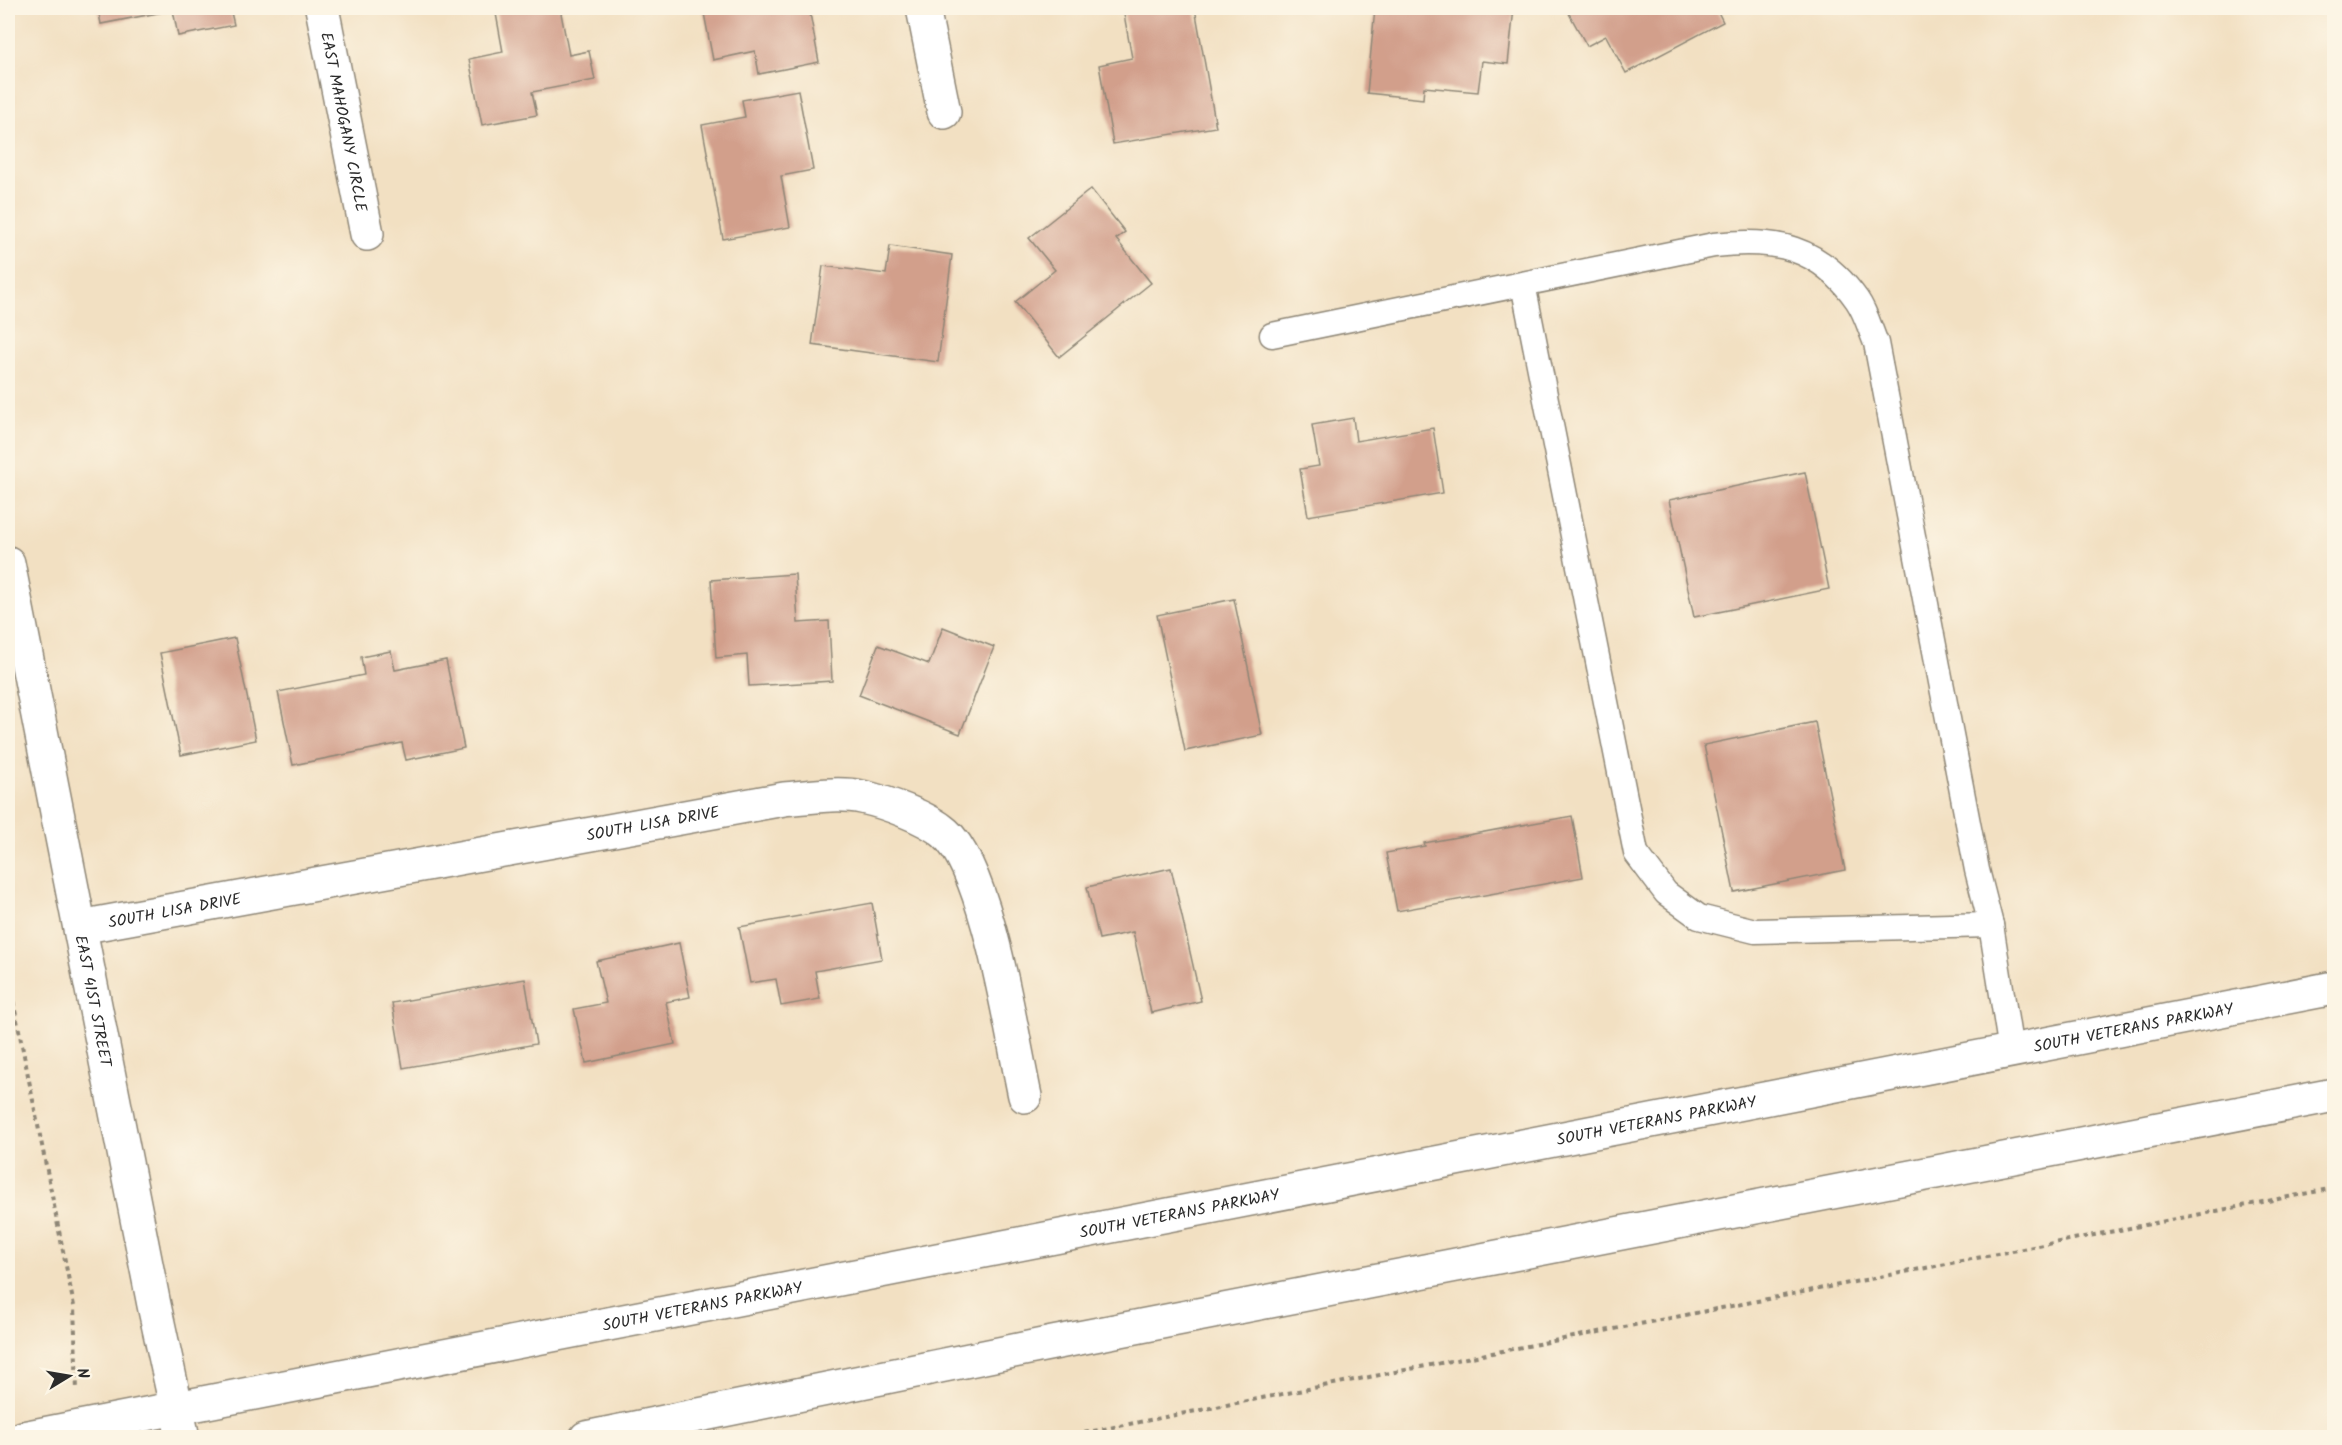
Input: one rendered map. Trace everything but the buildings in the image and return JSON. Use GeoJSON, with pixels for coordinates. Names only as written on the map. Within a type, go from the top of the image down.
{"type":"FeatureCollection","features":[{"type":"Feature","properties":{"kind":"main road","name":"EAST MAHOGANY CIRCLE"},"geometry":{"type":"LineString","coordinates":[[322,8],[367,234]]}},
{"type":"Feature","properties":{"kind":"main road"},"geometry":{"type":"LineString","coordinates":[[923,8],[944,112]]}},
{"type":"Feature","properties":{"kind":"main road","name":"EAST 41ST STREET"},"geometry":{"type":"LineString","coordinates":[[8,563],[154,1305],[180,1423]]}},
{"type":"Feature","properties":{"kind":"main road","name":"SOUTH LISA DRIVE"},"geometry":{"type":"LineString","coordinates":[[80,927],[784,799],[861,797],[916,816],[945,833],[965,860],[983,902],[1025,1096]]}},
{"type":"Feature","properties":{"kind":"main road","name":"SOUTH VETERANS PARKWAY"},"geometry":{"type":"LineString","coordinates":[[23,1437],[78,1427],[180,1423],[2334,987]]}},
{"type":"Feature","properties":{"kind":"main road"},"geometry":{"type":"LineString","coordinates":[[586,1437],[1053,1343],[2334,1095]]}},
{"type":"Feature","properties":{"kind":"lane"},"geometry":{"type":"LineString","coordinates":[[1272,335],[1714,245],[1751,241],[1810,255],[1833,272],[1858,301],[1876,343],[1977,870],[1991,925],[2011,1051]]}},
{"type":"Feature","properties":{"kind":"lane"},"geometry":{"type":"LineString","coordinates":[[1523,284],[1636,853],[1666,893],[1699,917],[1755,931],[1991,925]]}},
{"type":"Feature","properties":{"kind":"path"},"geometry":{"type":"LineString","coordinates":[[8,975],[74,1306],[78,1427]]}},
{"type":"Feature","properties":{"kind":"path"},"geometry":{"type":"LineString","coordinates":[[1058,1437],[2334,1188]]}}]}
